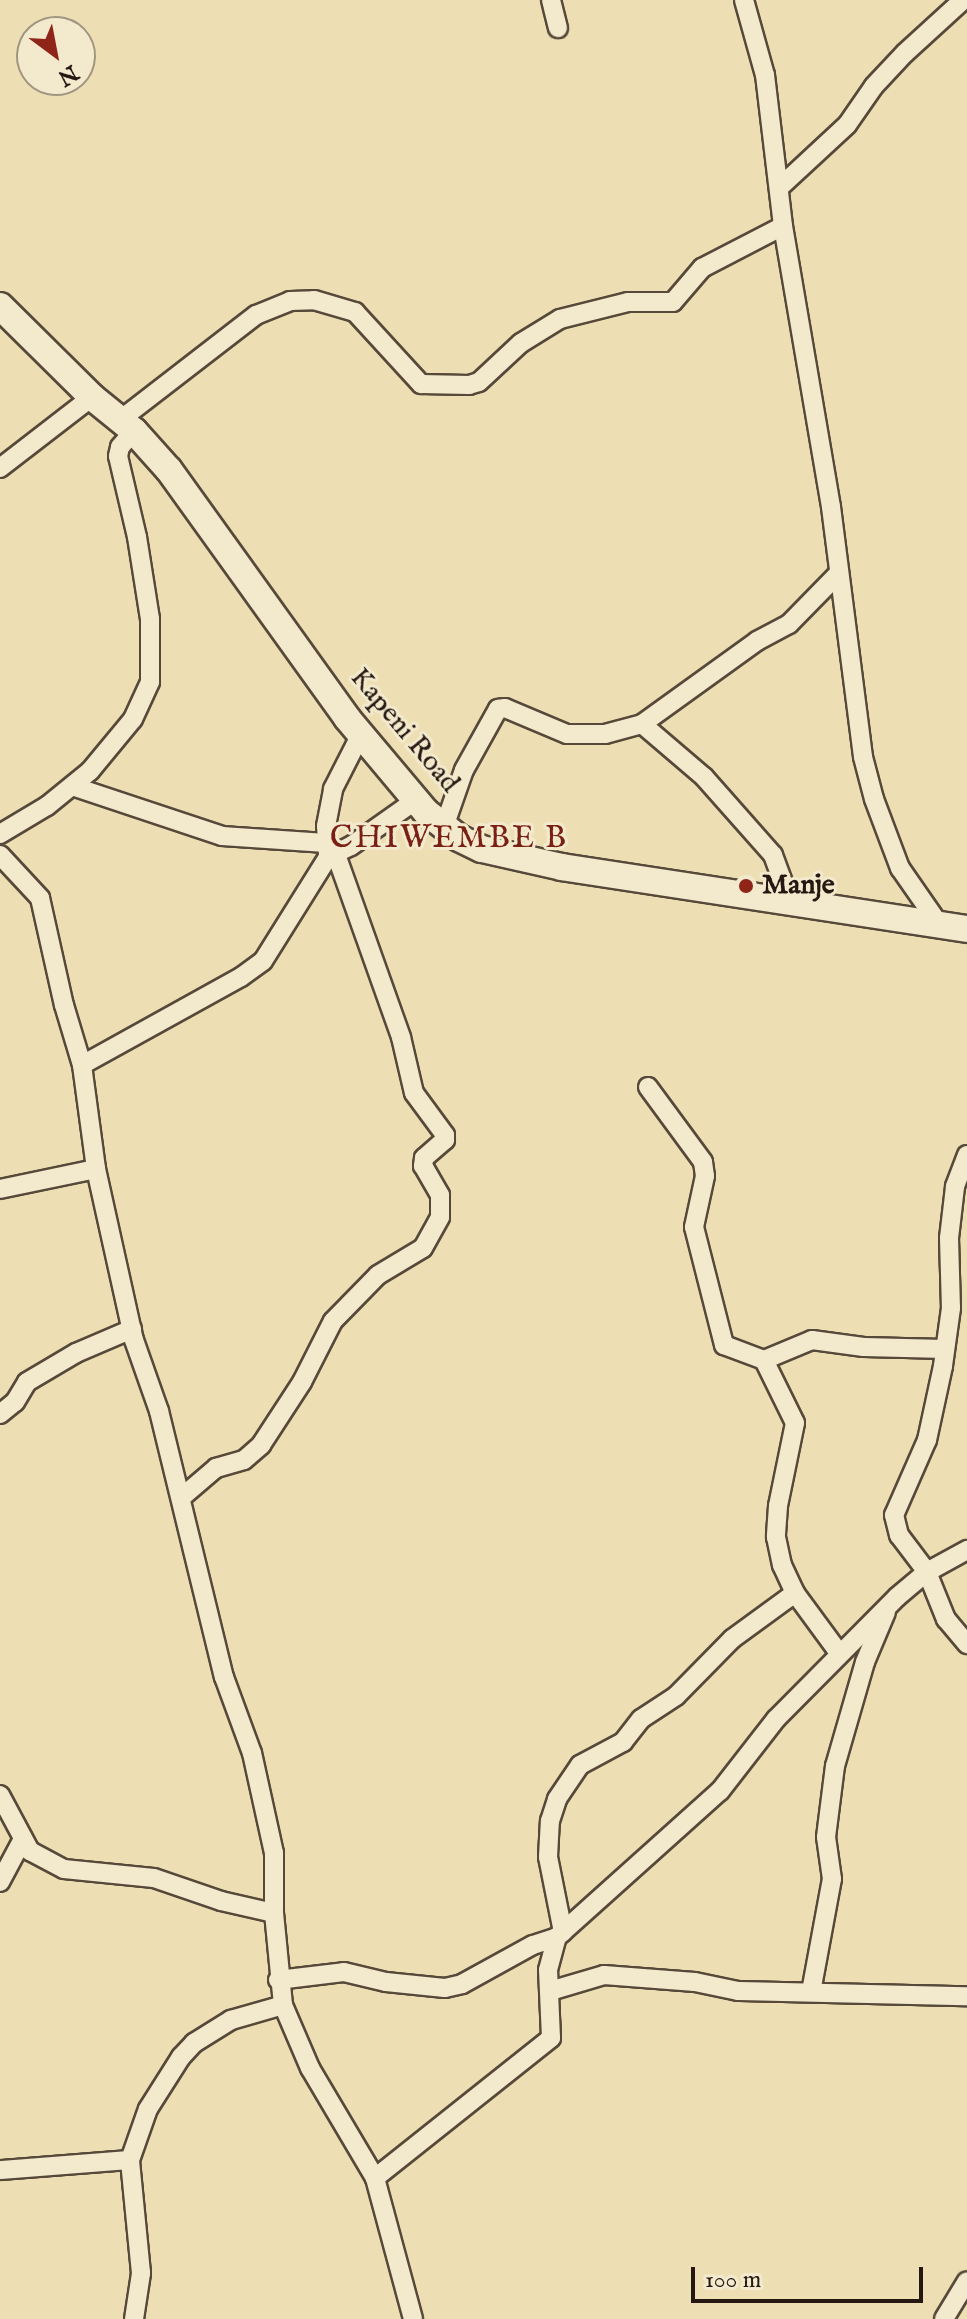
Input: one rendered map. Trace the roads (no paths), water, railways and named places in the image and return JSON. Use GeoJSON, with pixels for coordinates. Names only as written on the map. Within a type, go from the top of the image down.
{"type":"FeatureCollection","features":[{"type":"Feature","properties":{"kind":"main road","name":"Kapeni Road"},"geometry":{"type":"LineString","coordinates":[[0,306],[92,397],[127,426],[178,482],[361,734],[416,800],[444,827],[482,849],[516,858],[954,928]]}},
{"type":"Feature","properties":{"kind":"street"},"geometry":{"type":"LineString","coordinates":[[551,0],[558,28]]}},
{"type":"Feature","properties":{"kind":"street"},"geometry":{"type":"LineString","coordinates":[[744,0],[765,75],[783,226],[802,321],[861,743],[874,799],[900,868],[954,928]]}},
{"type":"Feature","properties":{"kind":"street"},"geometry":{"type":"LineString","coordinates":[[780,187],[847,125],[874,86],[963,0]]}},
{"type":"Feature","properties":{"kind":"street"},"geometry":{"type":"LineString","coordinates":[[0,834],[47,806],[90,771],[133,719],[150,682],[150,619],[137,537],[118,456],[127,426],[162,385],[274,305],[314,300],[355,312],[417,381],[438,386],[469,385],[479,382],[521,343],[560,319],[628,302],[673,302],[702,268],[783,226]]}},
{"type":"Feature","properties":{"kind":"street"},"geometry":{"type":"LineString","coordinates":[[0,468],[92,397]]}},
{"type":"Feature","properties":{"kind":"street"},"geometry":{"type":"LineString","coordinates":[[444,827],[464,770],[498,709],[505,708],[567,734],[605,734],[642,724],[757,641],[789,624],[839,573]]}},
{"type":"Feature","properties":{"kind":"street"},"geometry":{"type":"LineString","coordinates":[[642,724],[704,777],[765,845],[781,869],[791,904]]}},
{"type":"Feature","properties":{"kind":"street"},"geometry":{"type":"LineString","coordinates":[[182,1497],[216,1468],[244,1460],[261,1445],[302,1382],[333,1321],[378,1275],[423,1248],[440,1217],[440,1195],[423,1161],[445,1140],[445,1135],[414,1093],[401,1037],[330,851],[326,826],[333,789],[361,734]]}},
{"type":"Feature","properties":{"kind":"street"},"geometry":{"type":"LineString","coordinates":[[72,786],[222,836],[330,851]]}},
{"type":"Feature","properties":{"kind":"street"},"geometry":{"type":"LineString","coordinates":[[82,1065],[241,977],[263,961],[330,851],[416,800]]}},
{"type":"Feature","properties":{"kind":"street"},"geometry":{"type":"LineString","coordinates":[[0,855],[40,898],[64,1005],[82,1065],[96,1169],[132,1329],[182,1497],[224,1677],[252,1753],[274,1853],[274,1913],[278,1980],[283,2005],[310,2068],[375,2178],[413,2319]]}},
{"type":"Feature","properties":{"kind":"street"},"geometry":{"type":"LineString","coordinates":[[648,1087],[703,1162],[705,1176],[694,1227],[720,1337],[728,1348],[764,1360],[812,1340],[864,1347],[945,1349]]}},
{"type":"Feature","properties":{"kind":"street"},"geometry":{"type":"LineString","coordinates":[[967,1155],[955,1187],[949,1238],[951,1308],[927,1440],[894,1515],[899,1535],[927,1572],[946,1619],[967,1644]]}},
{"type":"Feature","properties":{"kind":"street"},"geometry":{"type":"LineString","coordinates":[[0,1189],[96,1169]]}},
{"type":"Feature","properties":{"kind":"street"},"geometry":{"type":"LineString","coordinates":[[0,1414],[15,1402],[27,1382],[76,1353],[132,1329]]}},
{"type":"Feature","properties":{"kind":"street"},"geometry":{"type":"LineString","coordinates":[[764,1360],[795,1423],[778,1506],[776,1537],[782,1565],[795,1593],[839,1653]]}},
{"type":"Feature","properties":{"kind":"street"},"geometry":{"type":"LineString","coordinates":[[375,2178],[547,2043],[552,2034],[549,1954],[560,1935],[720,1791],[776,1719],[897,1597],[927,1572],[967,1550]]}},
{"type":"Feature","properties":{"kind":"street"},"geometry":{"type":"LineString","coordinates":[[560,1935],[548,1857],[557,1799],[586,1760],[623,1742],[641,1719],[676,1696],[732,1639],[795,1593]]}},
{"type":"Feature","properties":{"kind":"street"},"geometry":{"type":"LineString","coordinates":[[811,1992],[832,1879],[826,1837],[835,1766],[865,1662],[888,1608],[897,1597]]}},
{"type":"Feature","properties":{"kind":"street"},"geometry":{"type":"LineString","coordinates":[[0,1795],[23,1839],[39,1857],[64,1869],[154,1878],[221,1901],[274,1913]]}},
{"type":"Feature","properties":{"kind":"street"},"geometry":{"type":"LineString","coordinates":[[0,1882],[23,1839]]}},
{"type":"Feature","properties":{"kind":"street"},"geometry":{"type":"LineString","coordinates":[[278,1980],[344,1972],[386,1982],[445,1988],[462,1984],[533,1945],[560,1935]]}},
{"type":"Feature","properties":{"kind":"street"},"geometry":{"type":"LineString","coordinates":[[550,1991],[604,1975],[695,1982],[738,1991],[967,1996]]}},
{"type":"Feature","properties":{"kind":"street"},"geometry":{"type":"LineString","coordinates":[[134,2319],[141,2273],[130,2160],[148,2109],[187,2050],[231,2020],[283,2005]]}},
{"type":"Feature","properties":{"kind":"street"},"geometry":{"type":"LineString","coordinates":[[0,2170],[41,2164],[97,2166],[130,2160]]}},
{"type":"Feature","properties":{"kind":"street"},"geometry":{"type":"LineString","coordinates":[[944,2319],[967,2281]]}},
{"type":"Feature","properties":{"kind":"place","name":"Manje"},"geometry":{"type":"Point","coordinates":[746,886]}},
{"type":"Feature","properties":{"kind":"district","name":"CHIWEMBE B"},"geometry":{"type":"Point","coordinates":[449,839]}}]}
